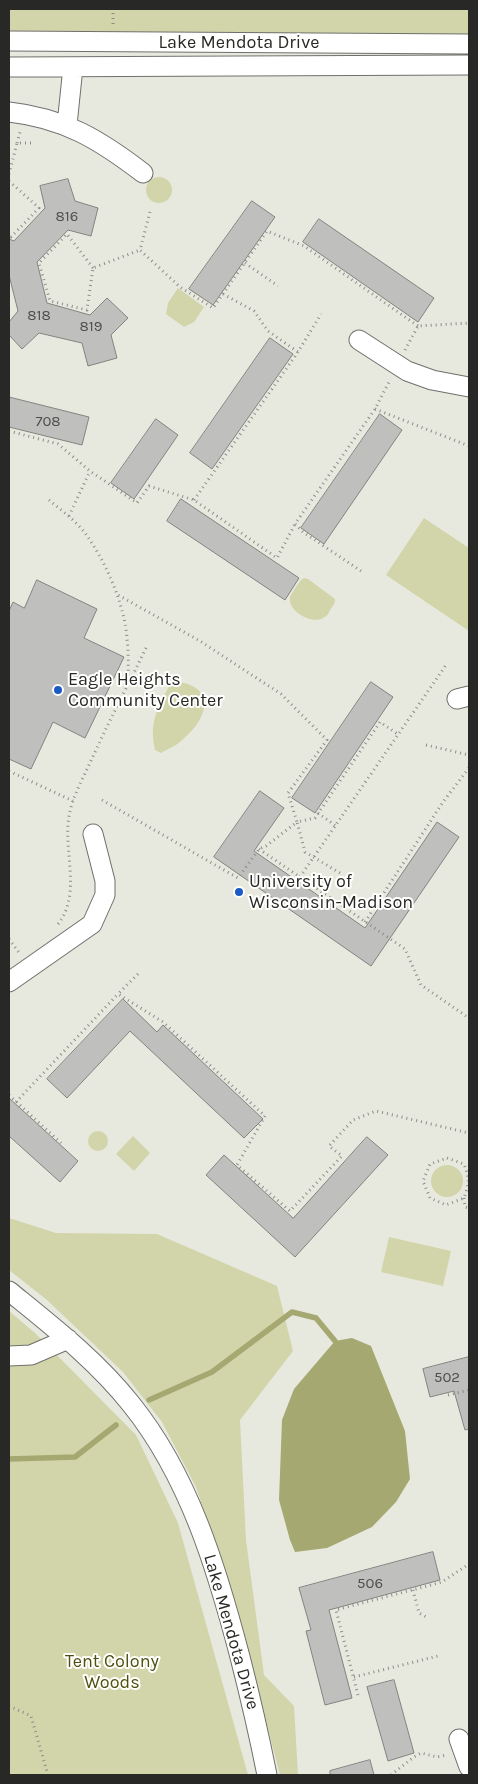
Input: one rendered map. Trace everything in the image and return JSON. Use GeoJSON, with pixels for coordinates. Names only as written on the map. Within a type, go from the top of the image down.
{"type":"FeatureCollection","features":[{"type":"Feature","properties":{"kind":"street","name":"Lake Mendota Drive"},"geometry":{"type":"LineString","coordinates":[[9,41],[469,44]]}},
{"type":"Feature","properties":{"kind":"street","name":"Lake Mendota Drive"},"geometry":{"type":"LineString","coordinates":[[9,67],[469,65]]}},
{"type":"Feature","properties":{"kind":"street"},"geometry":{"type":"LineString","coordinates":[[67,125],[73,67]]}},
{"type":"Feature","properties":{"kind":"street"},"geometry":{"type":"LineString","coordinates":[[9,112],[36,116],[67,125],[117,153],[143,173]]}},
{"type":"Feature","properties":{"kind":"street"},"geometry":{"type":"LineString","coordinates":[[359,340],[397,365],[432,380],[469,387]]}},
{"type":"Feature","properties":{"kind":"street"},"geometry":{"type":"LineString","coordinates":[[9,982],[92,924],[105,895],[105,881],[93,834]]}},
{"type":"Feature","properties":{"kind":"street","name":"Lake Mendota Drive"},"geometry":{"type":"LineString","coordinates":[[9,1291],[88,1357],[132,1404],[158,1440],[186,1495],[207,1547],[224,1597],[258,1730],[267,1775]]}},
{"type":"Feature","properties":{"kind":"street"},"geometry":{"type":"LineString","coordinates":[[9,1356],[31,1355],[68,1340]]}},
{"type":"Feature","properties":{"kind":"street"},"geometry":{"type":"LineString","coordinates":[[457,1746],[469,1767]]}},
{"type":"Feature","properties":{"kind":"path"},"geometry":{"type":"LineString","coordinates":[[9,174],[17,143],[35,143]]}},
{"type":"Feature","properties":{"kind":"path"},"geometry":{"type":"LineString","coordinates":[[9,181],[39,208],[11,237],[9,236]]}},
{"type":"Feature","properties":{"kind":"path"},"geometry":{"type":"LineString","coordinates":[[140,250],[150,212]]}},
{"type":"Feature","properties":{"kind":"path"},"geometry":{"type":"LineString","coordinates":[[140,250],[180,287],[213,308],[268,231],[304,246],[418,326],[469,323]]}},
{"type":"Feature","properties":{"kind":"path"},"geometry":{"type":"LineString","coordinates":[[67,234],[93,268],[87,310],[50,301],[40,263],[67,234]]}},
{"type":"Feature","properties":{"kind":"path"},"geometry":{"type":"LineString","coordinates":[[93,268],[140,250]]}},
{"type":"Feature","properties":{"kind":"path"},"geometry":{"type":"LineString","coordinates":[[245,263],[278,286]]}},
{"type":"Feature","properties":{"kind":"path"},"geometry":{"type":"LineString","coordinates":[[223,294],[254,311],[268,331],[298,352]]}},
{"type":"Feature","properties":{"kind":"path"},"geometry":{"type":"LineString","coordinates":[[194,500],[298,352],[321,314]]}},
{"type":"Feature","properties":{"kind":"path"},"geometry":{"type":"LineString","coordinates":[[9,431],[58,444],[90,470],[137,503],[149,486],[194,500],[277,558],[295,524],[375,409],[418,326]]}},
{"type":"Feature","properties":{"kind":"path"},"geometry":{"type":"LineString","coordinates":[[375,409],[469,446]]}},
{"type":"Feature","properties":{"kind":"path"},"geometry":{"type":"LineString","coordinates":[[69,516],[90,470]]}},
{"type":"Feature","properties":{"kind":"path"},"geometry":{"type":"LineString","coordinates":[[49,500],[69,516],[84,532],[98,554],[118,595],[128,638],[128,685]]}},
{"type":"Feature","properties":{"kind":"path"},"geometry":{"type":"LineString","coordinates":[[295,524],[303,532],[361,571]]}},
{"type":"Feature","properties":{"kind":"path"},"geometry":{"type":"LineString","coordinates":[[118,595],[200,641],[282,694],[327,740],[288,793],[305,852],[340,873]]}},
{"type":"Feature","properties":{"kind":"path"},"geometry":{"type":"LineString","coordinates":[[56,927],[65,915],[70,889],[71,867],[67,846],[69,817],[73,801],[105,730],[147,646]]}},
{"type":"Feature","properties":{"kind":"path"},"geometry":{"type":"LineString","coordinates":[[300,877],[446,665]]}},
{"type":"Feature","properties":{"kind":"path"},"geometry":{"type":"LineString","coordinates":[[102,800],[238,878],[259,849],[266,846],[297,822],[315,818],[380,722],[399,735]]}},
{"type":"Feature","properties":{"kind":"path"},"geometry":{"type":"LineString","coordinates":[[426,745],[469,755]]}},
{"type":"Feature","properties":{"kind":"path"},"geometry":{"type":"LineString","coordinates":[[365,922],[444,802],[469,768]]}},
{"type":"Feature","properties":{"kind":"path"},"geometry":{"type":"LineString","coordinates":[[9,771],[73,801]]}},
{"type":"Feature","properties":{"kind":"path"},"geometry":{"type":"LineString","coordinates":[[318,813],[336,826]]}},
{"type":"Feature","properties":{"kind":"path"},"geometry":{"type":"LineString","coordinates":[[259,849],[404,949],[422,985],[469,1018]]}},
{"type":"Feature","properties":{"kind":"path"},"geometry":{"type":"LineString","coordinates":[[9,938],[22,957]]}},
{"type":"Feature","properties":{"kind":"path"},"geometry":{"type":"LineString","coordinates":[[16,1102],[138,974]]}},
{"type":"Feature","properties":{"kind":"path"},"geometry":{"type":"LineString","coordinates":[[118,994],[164,1022],[265,1116],[237,1165],[290,1211],[342,1156],[329,1146],[352,1120],[376,1111],[469,1133]]}},
{"type":"Feature","properties":{"kind":"path"},"geometry":{"type":"LineString","coordinates":[[9,1095],[61,1143]]}},
{"type":"Feature","properties":{"kind":"path"},"geometry":{"type":"LineString","coordinates":[[464,1198],[446,1205],[430,1198],[423,1181],[430,1164],[447,1158],[464,1164],[469,1177],[469,1184],[464,1198],[465,1207],[469,1208]]}},
{"type":"Feature","properties":{"kind":"path"},"geometry":{"type":"LineString","coordinates":[[448,1395],[469,1390]]}},
{"type":"Feature","properties":{"kind":"path"},"geometry":{"type":"LineString","coordinates":[[358,1695],[336,1610],[442,1582],[469,1564]]}},
{"type":"Feature","properties":{"kind":"path"},"geometry":{"type":"LineString","coordinates":[[413,1590],[419,1613],[428,1618]]}},
{"type":"Feature","properties":{"kind":"path"},"geometry":{"type":"LineString","coordinates":[[354,1677],[438,1656]]}},
{"type":"Feature","properties":{"kind":"path"},"geometry":{"type":"LineString","coordinates":[[9,1706],[32,1716],[48,1775]]}},
{"type":"Feature","properties":{"kind":"path"},"geometry":{"type":"LineString","coordinates":[[393,1774],[422,1753],[437,1757],[457,1746]]}},
{"type":"Feature","properties":{"kind":"path"},"geometry":{"type":"LineString","coordinates":[[393,1774],[401,1775]]}},
{"type":"Feature","properties":{"kind":"shaded area","name":"University of Wisconsin-Madison"},"geometry":{"type":"Polygon","coordinates":[[[9,9],[469,9],[469,1775],[9,1775],[9,9]]]}},
{"type":"Feature","properties":{"kind":"shaded area"},"geometry":{"type":"Polygon","coordinates":[[[352,1338],[371,1346],[405,1431],[410,1479],[396,1502],[372,1527],[327,1548],[295,1552],[279,1500],[282,1420],[294,1389],[335,1341],[352,1338]]]}},
{"type":"Feature","properties":{"kind":"green space"},"geometry":{"type":"Polygon","coordinates":[[[9,9],[469,9],[469,36],[9,34],[9,9]]]}},
{"type":"Feature","properties":{"kind":"green space"},"geometry":{"type":"Polygon","coordinates":[[[159,177],[168,181],[172,190],[168,199],[159,203],[150,199],[146,190],[150,181],[159,177]]]}},
{"type":"Feature","properties":{"kind":"green space"},"geometry":{"type":"Polygon","coordinates":[[[178,288],[204,307],[194,322],[184,327],[166,314],[168,303],[178,288]]]}},
{"type":"Feature","properties":{"kind":"green space"},"geometry":{"type":"Polygon","coordinates":[[[424,518],[469,548],[469,631],[386,575],[424,518]]]}},
{"type":"Feature","properties":{"kind":"green space"},"geometry":{"type":"Polygon","coordinates":[[[304,578],[335,599],[334,605],[327,616],[315,620],[309,619],[297,613],[293,608],[290,603],[290,596],[304,578]]]}},
{"type":"Feature","properties":{"kind":"green space"},"geometry":{"type":"Polygon","coordinates":[[[179,682],[192,686],[200,692],[204,699],[202,716],[197,725],[177,744],[161,753],[155,750],[153,740],[155,716],[169,686],[179,682]]]}},
{"type":"Feature","properties":{"kind":"green space"},"geometry":{"type":"Polygon","coordinates":[[[98,1131],[105,1134],[108,1141],[105,1148],[98,1151],[91,1148],[88,1141],[91,1134],[98,1131]]]}},
{"type":"Feature","properties":{"kind":"green space"},"geometry":{"type":"Polygon","coordinates":[[[133,1136],[150,1153],[134,1171],[116,1154],[133,1136]]]}},
{"type":"Feature","properties":{"kind":"green space"},"geometry":{"type":"Polygon","coordinates":[[[447,1165],[458,1170],[463,1181],[458,1192],[447,1197],[436,1192],[431,1181],[436,1170],[447,1165]]]}},
{"type":"Feature","properties":{"kind":"green space"},"geometry":{"type":"Polygon","coordinates":[[[9,1218],[56,1233],[157,1234],[277,1286],[293,1351],[240,1420],[246,1540],[264,1675],[294,1706],[298,1775],[280,1775],[236,1607],[196,1487],[162,1422],[123,1372],[47,1300],[9,1270],[9,1218]]]}},
{"type":"Feature","properties":{"kind":"green space"},"geometry":{"type":"Polygon","coordinates":[[[389,1237],[451,1251],[443,1286],[381,1272],[389,1237]]]}},
{"type":"Feature","properties":{"kind":"green space","name":"Tent Colony Woods"},"geometry":{"type":"Polygon","coordinates":[[[9,1311],[35,1333],[136,1435],[178,1523],[248,1775],[9,1775],[9,1311]]]}},
{"type":"Feature","properties":{"kind":"building"},"geometry":{"type":"Polygon","coordinates":[[[68,179],[75,201],[98,208],[91,236],[68,230],[37,262],[47,303],[90,315],[107,298],[128,318],[111,335],[117,358],[88,366],[82,343],[39,333],[22,349],[9,335],[9,322],[18,311],[9,275],[9,239],[14,241],[45,208],[40,186],[68,179]]]}},
{"type":"Feature","properties":{"kind":"building"},"geometry":{"type":"Polygon","coordinates":[[[252,201],[275,217],[213,305],[189,289],[252,201]]]}},
{"type":"Feature","properties":{"kind":"building"},"geometry":{"type":"Polygon","coordinates":[[[319,219],[434,298],[418,322],[303,242],[319,219]]]}},
{"type":"Feature","properties":{"kind":"building"},"geometry":{"type":"Polygon","coordinates":[[[270,338],[293,354],[212,469],[190,453],[270,338]]]}},
{"type":"Feature","properties":{"kind":"building"},"geometry":{"type":"Polygon","coordinates":[[[9,397],[89,417],[82,445],[9,427],[9,397]]]}},
{"type":"Feature","properties":{"kind":"building"},"geometry":{"type":"Polygon","coordinates":[[[380,414],[402,430],[324,544],[301,528],[380,414]]]}},
{"type":"Feature","properties":{"kind":"building"},"geometry":{"type":"Polygon","coordinates":[[[156,419],[178,435],[134,499],[111,483],[156,419]]]}},
{"type":"Feature","properties":{"kind":"building"},"geometry":{"type":"Polygon","coordinates":[[[181,499],[299,578],[285,600],[167,521],[181,499]]]}},
{"type":"Feature","properties":{"kind":"building","name":"Eagle Heights Community Center"},"geometry":{"type":"Polygon","coordinates":[[[37,580],[97,609],[84,638],[124,657],[85,738],[53,722],[31,769],[9,759],[9,611],[13,602],[24,608],[37,580]]]}},
{"type":"Feature","properties":{"kind":"building"},"geometry":{"type":"Polygon","coordinates":[[[371,682],[393,697],[315,813],[292,798],[371,682]]]}},
{"type":"Feature","properties":{"kind":"building"},"geometry":{"type":"Polygon","coordinates":[[[260,791],[284,808],[254,851],[365,928],[437,822],[459,837],[371,966],[214,857],[260,791]]]}},
{"type":"Feature","properties":{"kind":"building"},"geometry":{"type":"Polygon","coordinates":[[[123,999],[157,1032],[163,1025],[263,1119],[244,1138],[130,1031],[67,1098],[47,1079],[123,999]]]}},
{"type":"Feature","properties":{"kind":"building"},"geometry":{"type":"Polygon","coordinates":[[[9,1098],[78,1161],[60,1182],[9,1136],[9,1098]]]}},
{"type":"Feature","properties":{"kind":"building"},"geometry":{"type":"Polygon","coordinates":[[[367,1137],[388,1155],[295,1257],[206,1175],[224,1155],[293,1218],[367,1137]]]}},
{"type":"Feature","properties":{"kind":"building"},"geometry":{"type":"Polygon","coordinates":[[[469,1357],[469,1429],[465,1430],[454,1391],[430,1397],[423,1369],[469,1357]]]}},
{"type":"Feature","properties":{"kind":"building"},"geometry":{"type":"Polygon","coordinates":[[[433,1552],[440,1580],[329,1610],[352,1698],[325,1705],[306,1631],[311,1630],[299,1588],[433,1552]]]}},
{"type":"Feature","properties":{"kind":"building"},"geometry":{"type":"Polygon","coordinates":[[[394,1680],[414,1753],[388,1761],[367,1687],[394,1680]]]}},
{"type":"Feature","properties":{"kind":"building"},"geometry":{"type":"Polygon","coordinates":[[[370,1760],[374,1775],[330,1775],[330,1771],[370,1760]]]}},
{"type":"Feature","properties":{"kind":"waterway"},"geometry":{"type":"LineString","coordinates":[[149,1400],[212,1372],[292,1312],[316,1318],[335,1341]]}},
{"type":"Feature","properties":{"kind":"waterway"},"geometry":{"type":"LineString","coordinates":[[9,1459],[75,1457],[116,1425]]}},
{"type":"Feature","properties":{"kind":"place","name":"Eagle Heights Community Center"},"geometry":{"type":"Point","coordinates":[58,690]}},
{"type":"Feature","properties":{"kind":"place","name":"University of Wisconsin-Madison"},"geometry":{"type":"Point","coordinates":[239,892]}}]}
